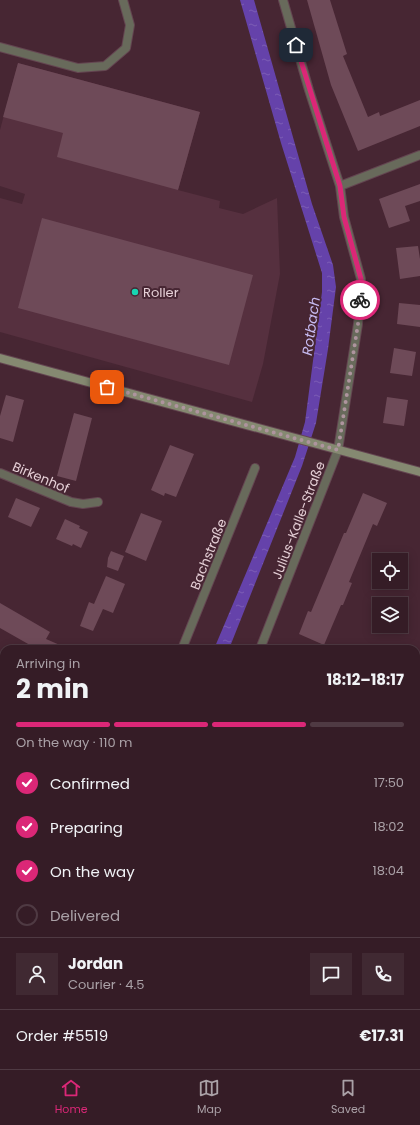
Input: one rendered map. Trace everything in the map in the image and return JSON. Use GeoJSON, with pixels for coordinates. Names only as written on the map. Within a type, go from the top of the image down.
{"type":"FeatureCollection","features":[{"type":"Feature","properties":{"kind":"main road"},"geometry":{"type":"LineString","coordinates":[[0,358],[420,472]]}},
{"type":"Feature","properties":{"kind":"street"},"geometry":{"type":"LineString","coordinates":[[0,46],[78,68],[105,66],[126,48],[130,25],[123,0]]}},
{"type":"Feature","properties":{"kind":"street","name":"Julius-Kalle-Straße"},"geometry":{"type":"LineString","coordinates":[[262,645],[338,450],[358,324],[361,279],[344,217],[340,186],[309,90],[283,0]]}},
{"type":"Feature","properties":{"kind":"street"},"geometry":{"type":"LineString","coordinates":[[340,186],[420,155]]}},
{"type":"Feature","properties":{"kind":"street","name":"Bachstraße"},"geometry":{"type":"LineString","coordinates":[[184,645],[255,468]]}},
{"type":"Feature","properties":{"kind":"street","name":"Birkenhof"},"geometry":{"type":"LineString","coordinates":[[0,473],[71,502],[83,504],[98,502]]}},
{"type":"Feature","properties":{"kind":"shaded area"},"geometry":{"type":"Polygon","coordinates":[[[18,63],[200,112],[178,190],[220,201],[219,208],[243,214],[277,198],[280,274],[263,364],[252,402],[0,332],[0,198],[22,204],[25,194],[0,186],[0,130],[18,63]]]}},
{"type":"Feature","properties":{"kind":"water"},"geometry":{"type":"Polygon","coordinates":[[[240,0],[254,0],[312,204],[333,265],[336,287],[316,423],[302,466],[231,645],[216,645],[295,457],[305,422],[322,292],[322,273],[281,143],[240,0]]]}},
{"type":"Feature","properties":{"kind":"building"},"geometry":{"type":"Polygon","coordinates":[[[307,0],[330,0],[347,54],[343,56],[368,117],[379,112],[380,116],[420,100],[420,126],[358,151],[331,85],[307,0]]]}},
{"type":"Feature","properties":{"kind":"building"},"geometry":{"type":"Polygon","coordinates":[[[18,63],[200,112],[178,190],[57,157],[63,133],[3,117],[18,63]]]}},
{"type":"Feature","properties":{"kind":"building"},"geometry":{"type":"Polygon","coordinates":[[[420,184],[420,201],[405,206],[410,221],[389,228],[379,199],[420,184]]]}},
{"type":"Feature","properties":{"kind":"building","name":"Roller"},"geometry":{"type":"Polygon","coordinates":[[[42,218],[253,275],[229,365],[18,308],[42,218]]]}},
{"type":"Feature","properties":{"kind":"building"},"geometry":{"type":"Polygon","coordinates":[[[418,246],[420,276],[400,279],[396,248],[418,246]]]}},
{"type":"Feature","properties":{"kind":"building"},"geometry":{"type":"Polygon","coordinates":[[[399,303],[420,305],[420,327],[397,324],[399,303]]]}},
{"type":"Feature","properties":{"kind":"building"},"geometry":{"type":"Polygon","coordinates":[[[394,348],[416,352],[412,376],[390,373],[394,348]]]}},
{"type":"Feature","properties":{"kind":"building"},"geometry":{"type":"Polygon","coordinates":[[[6,395],[24,400],[13,442],[0,438],[0,416],[6,395]]]}},
{"type":"Feature","properties":{"kind":"building"},"geometry":{"type":"Polygon","coordinates":[[[387,397],[408,400],[404,426],[383,423],[387,397]]]}},
{"type":"Feature","properties":{"kind":"building"},"geometry":{"type":"Polygon","coordinates":[[[74,413],[92,418],[76,481],[57,476],[74,413]]]}},
{"type":"Feature","properties":{"kind":"building"},"geometry":{"type":"Polygon","coordinates":[[[170,445],[194,454],[176,497],[165,493],[164,496],[151,490],[170,445]]]}},
{"type":"Feature","properties":{"kind":"building"},"geometry":{"type":"Polygon","coordinates":[[[363,493],[387,503],[377,526],[373,524],[349,582],[352,583],[324,645],[299,634],[308,611],[311,612],[344,533],[346,533],[363,493]]]}},
{"type":"Feature","properties":{"kind":"building"},"geometry":{"type":"Polygon","coordinates":[[[16,498],[40,508],[31,527],[8,517],[16,498]]]}},
{"type":"Feature","properties":{"kind":"building"},"geometry":{"type":"Polygon","coordinates":[[[141,513],[162,521],[146,561],[125,552],[141,513]]]}},
{"type":"Feature","properties":{"kind":"building"},"geometry":{"type":"Polygon","coordinates":[[[65,519],[80,526],[79,528],[88,532],[81,548],[56,539],[65,519]]]}},
{"type":"Feature","properties":{"kind":"building"},"geometry":{"type":"Polygon","coordinates":[[[111,551],[124,556],[118,571],[107,567],[108,558],[111,551]]]}},
{"type":"Feature","properties":{"kind":"building"},"geometry":{"type":"Polygon","coordinates":[[[106,576],[125,584],[113,613],[103,609],[93,631],[80,626],[89,602],[94,604],[106,576]]]}},
{"type":"Feature","properties":{"kind":"building"},"geometry":{"type":"Polygon","coordinates":[[[0,603],[50,632],[46,639],[60,645],[30,645],[0,628],[0,603]]]}},
{"type":"Feature","properties":{"kind":"way so far"},"geometry":{"type":"LineString","coordinates":[[107,387],[338,450],[358,324],[360,300]]}},
{"type":"Feature","properties":{"kind":"place","name":"Roller"},"geometry":{"type":"Point","coordinates":[135,292]}},
{"type":"Feature","properties":{"kind":"route"},"geometry":{"type":"LineString","coordinates":[[296,45],[340,186],[344,217],[361,279],[360,300]]}},
{"type":"Feature","properties":{"kind":"water label","name":"Rotbach"},"geometry":{"type":"Point","coordinates":[311,326]}}]}
